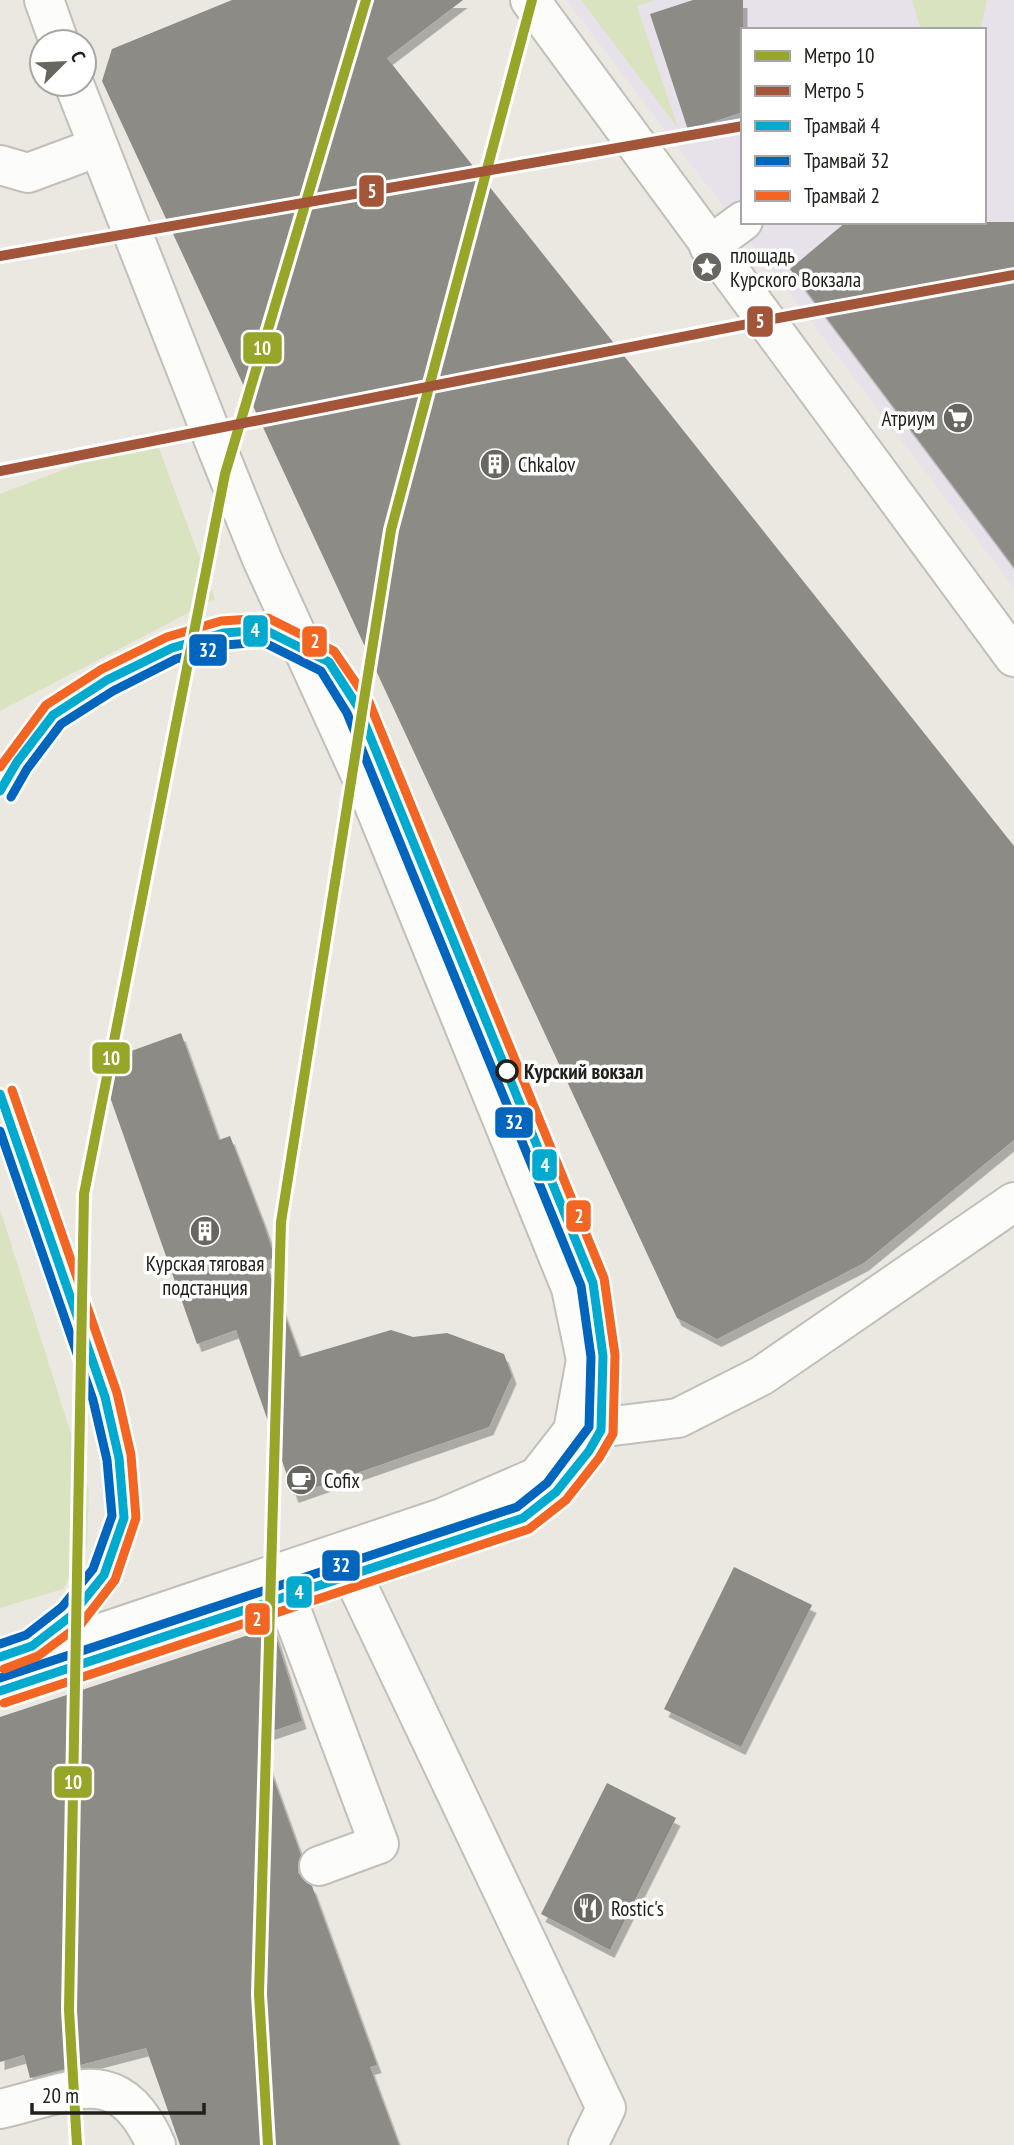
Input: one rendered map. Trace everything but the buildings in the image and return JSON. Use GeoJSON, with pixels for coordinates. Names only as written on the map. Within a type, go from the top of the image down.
{"type":"FeatureCollection","features":[{"type":"Feature","properties":{"kind":"street"},"geometry":{"type":"LineString","coordinates":[[44,0],[54,28]]}},
{"type":"Feature","properties":{"kind":"street"},"geometry":{"type":"LineString","coordinates":[[530,0],[1014,657]]}},
{"type":"Feature","properties":{"kind":"street"},"geometry":{"type":"LineString","coordinates":[[0,1667],[174,1611],[442,1518],[537,1477],[573,1431],[586,1360],[571,1289],[372,800],[262,559],[79,98]]}},
{"type":"Feature","properties":{"kind":"street"},"geometry":{"type":"LineString","coordinates":[[0,165],[29,173],[98,147]]}},
{"type":"Feature","properties":{"kind":"street"},"geometry":{"type":"LineString","coordinates":[[709,246],[741,222]]}},
{"type":"Feature","properties":{"kind":"street"},"geometry":{"type":"LineString","coordinates":[[573,1431],[678,1418],[761,1376],[1014,1202]]}},
{"type":"Feature","properties":{"kind":"street"},"geometry":{"type":"LineString","coordinates":[[342,1553],[606,2108],[588,2145]]}},
{"type":"Feature","properties":{"kind":"street"},"geometry":{"type":"LineString","coordinates":[[278,1575],[379,1844],[319,1866]]}},
{"type":"Feature","properties":{"kind":"street"},"geometry":{"type":"LineString","coordinates":[[0,2109],[89,2086],[125,2097],[145,2121],[156,2145]]}},
{"type":"Feature","properties":{"kind":"shaded area"},"geometry":{"type":"Polygon","coordinates":[[[566,0],[1014,0],[1014,588],[566,0]]]}},
{"type":"Feature","properties":{"kind":"green space"},"geometry":{"type":"Polygon","coordinates":[[[581,0],[655,0],[637,6],[678,128],[581,0]]]}},
{"type":"Feature","properties":{"kind":"green space"},"geometry":{"type":"Polygon","coordinates":[[[912,0],[987,0],[980,28],[920,28],[912,0]]]}},
{"type":"Feature","properties":{"kind":"green space"},"geometry":{"type":"Polygon","coordinates":[[[154,435],[215,599],[0,711],[0,494],[154,435]]]}},
{"type":"Feature","properties":{"kind":"green space"},"geometry":{"type":"Polygon","coordinates":[[[0,1209],[89,1491],[87,1548],[63,1589],[0,1608],[0,1209]]]}},
{"type":"Feature","properties":{"kind":"metro line","name":"10"},"geometry":{"type":"LineString","coordinates":[[77,2145],[69,2010],[84,1194],[225,474],[366,0]]}},
{"type":"Feature","properties":{"kind":"metro line","name":"10"},"geometry":{"type":"LineString","coordinates":[[268,2145],[259,1994],[281,1222],[391,530],[532,0]]}},
{"type":"Feature","properties":{"kind":"metro line","name":"5"},"geometry":{"type":"LineString","coordinates":[[0,256],[741,126]]}},
{"type":"Feature","properties":{"kind":"metro line","name":"5"},"geometry":{"type":"LineString","coordinates":[[0,471],[778,318],[1014,275]]}},
{"type":"Feature","properties":{"kind":"tram line","name":"2"},"geometry":{"type":"LineString","coordinates":[[0,767],[46,705],[102,669],[167,637],[221,621],[268,618],[334,651],[369,702],[604,1278],[615,1355],[613,1434],[599,1458],[566,1500],[529,1529],[4,1703]]}},
{"type":"Feature","properties":{"kind":"tram line","name":"4"},"geometry":{"type":"LineString","coordinates":[[0,791],[17,762],[53,715],[107,680],[172,648],[223,633],[265,630],[329,662],[358,707],[593,1283],[603,1356],[601,1430],[589,1451],[556,1492],[523,1518],[0,1691]]}},
{"type":"Feature","properties":{"kind":"tram line","name":"32"},"geometry":{"type":"LineString","coordinates":[[0,1678],[517,1507],[547,1483],[589,1427],[591,1357],[581,1286],[347,713],[321,671],[263,642],[225,645],[176,659],[113,691],[61,724],[27,769],[11,797]]}},
{"type":"Feature","properties":{"kind":"tram line","name":"2"},"geometry":{"type":"LineString","coordinates":[[4,1669],[38,1656],[81,1624],[115,1580],[136,1518],[131,1455],[117,1393],[12,1090]]}},
{"type":"Feature","properties":{"kind":"tram line","name":"4"},"geometry":{"type":"LineString","coordinates":[[0,1094],[105,1397],[119,1458],[124,1518],[104,1575],[71,1616],[32,1646],[0,1657]]}},
{"type":"Feature","properties":{"kind":"tram line","name":"32"},"geometry":{"type":"LineString","coordinates":[[0,1131],[93,1400],[107,1460],[112,1516],[93,1569],[62,1607],[26,1635],[0,1644]]}},
{"type":"Feature","properties":{"kind":"place","name":"площадь Курского Вокзала"},"geometry":{"type":"Point","coordinates":[707,267]}},
{"type":"Feature","properties":{"kind":"place","name":"Атриум"},"geometry":{"type":"Point","coordinates":[958,418]}},
{"type":"Feature","properties":{"kind":"place","name":"Chkalov"},"geometry":{"type":"Point","coordinates":[495,464]}},
{"type":"Feature","properties":{"kind":"place","name":"Курский вокзал"},"geometry":{"type":"Point","coordinates":[507,1071]}},
{"type":"Feature","properties":{"kind":"place","name":"Курская тяговая подстанция"},"geometry":{"type":"Point","coordinates":[205,1231]}},
{"type":"Feature","properties":{"kind":"place","name":"Cofix"},"geometry":{"type":"Point","coordinates":[301,1480]}},
{"type":"Feature","properties":{"kind":"place","name":"Rostic's"},"geometry":{"type":"Point","coordinates":[588,1908]}}]}
